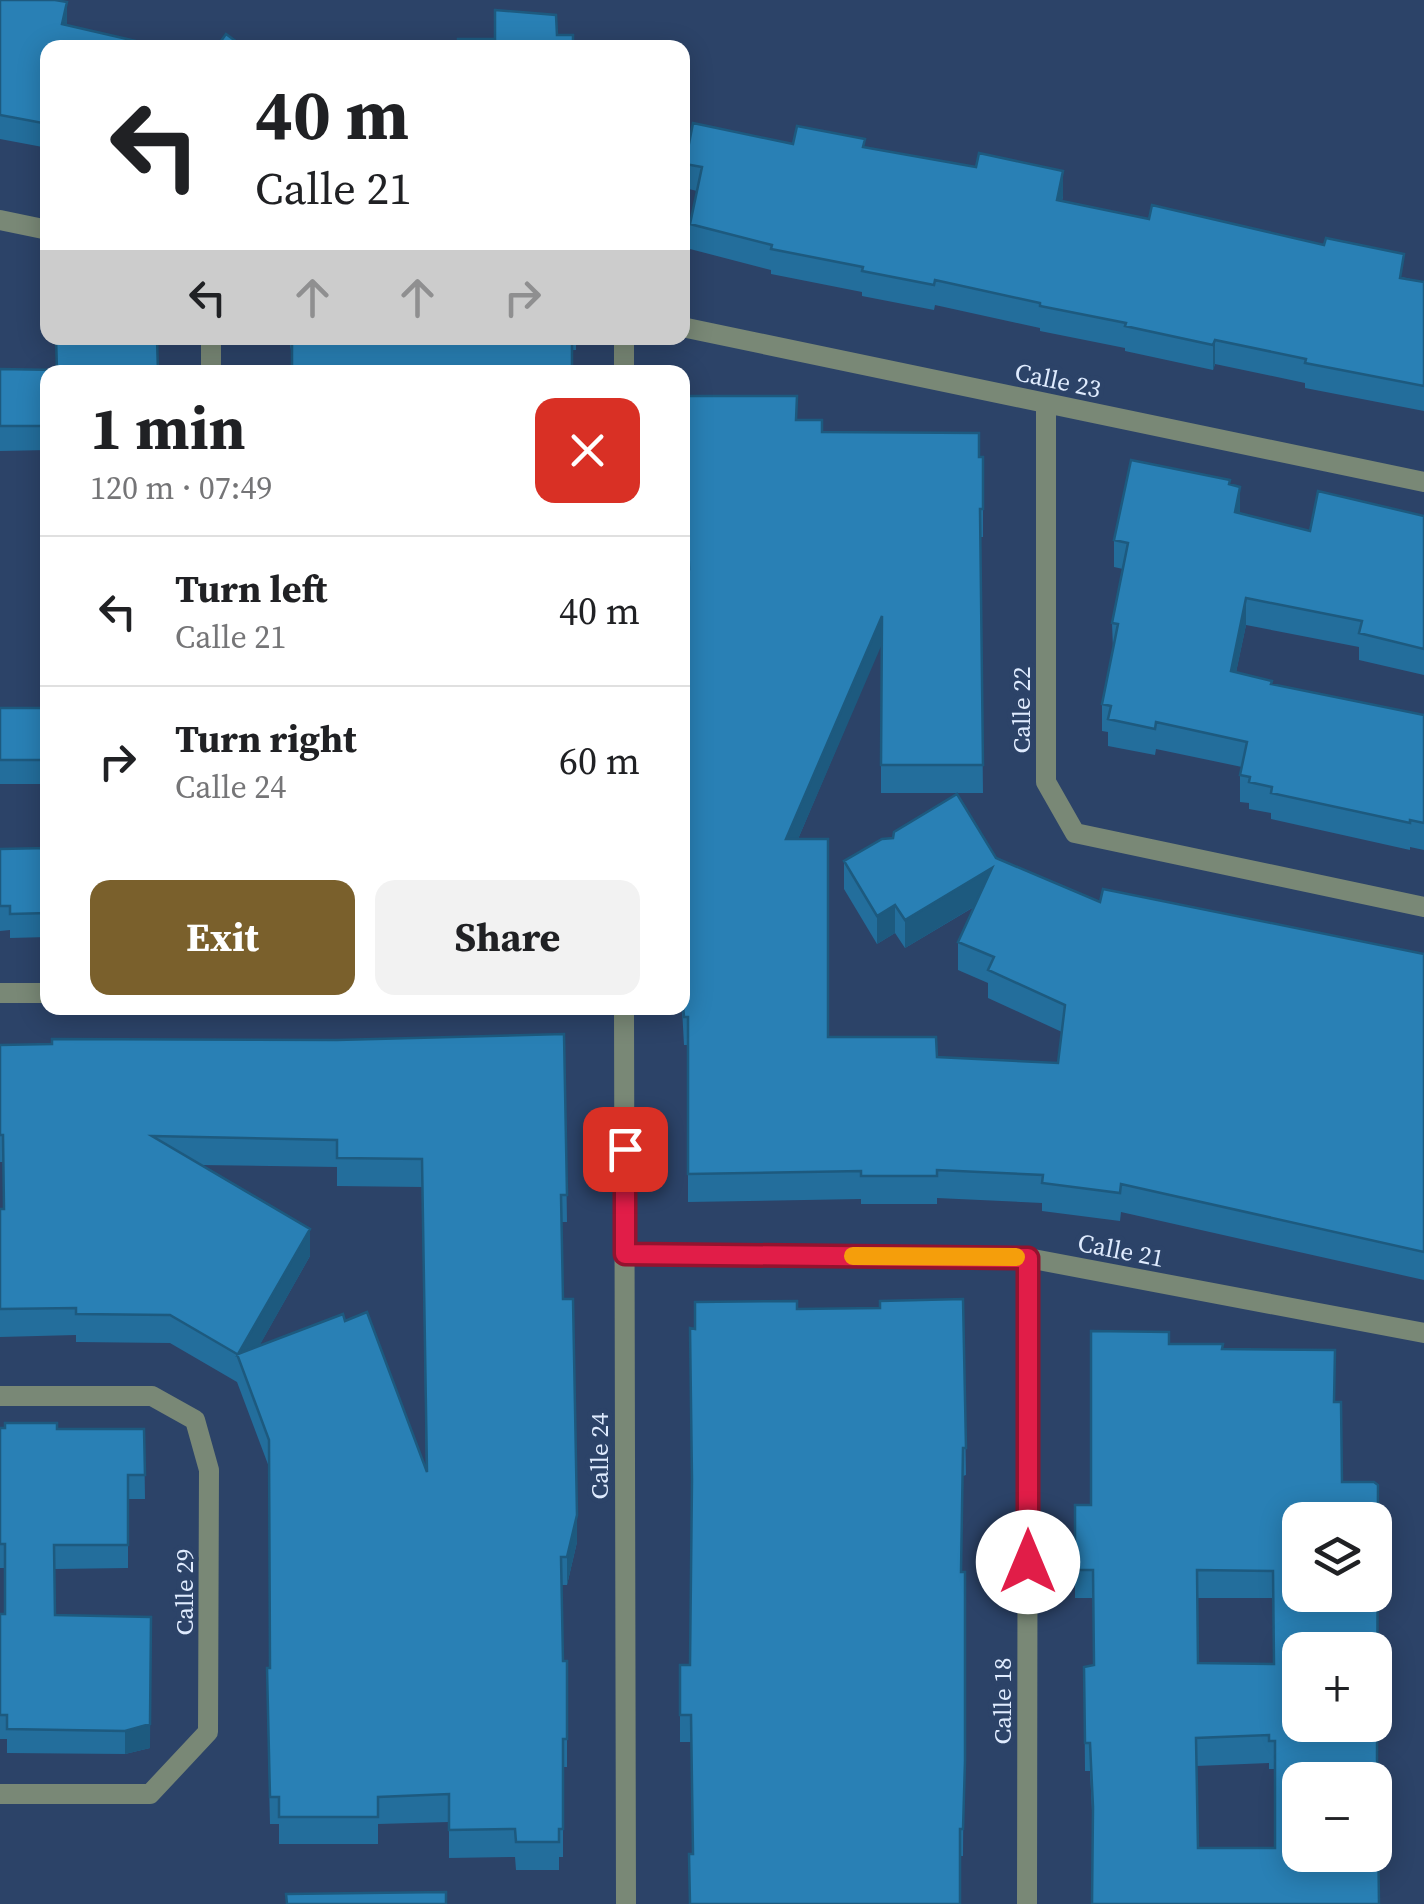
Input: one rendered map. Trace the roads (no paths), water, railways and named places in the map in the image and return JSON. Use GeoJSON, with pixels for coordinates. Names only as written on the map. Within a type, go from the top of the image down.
{"type":"FeatureCollection","features":[{"type":"Feature","properties":{"kind":"street"},"geometry":{"type":"LineString","coordinates":[[0,220],[40,228]]}},
{"type":"Feature","properties":{"kind":"street","name":"Calle 23"},"geometry":{"type":"LineString","coordinates":[[690,328],[1424,482]]}},
{"type":"Feature","properties":{"kind":"street","name":"Calle 22"},"geometry":{"type":"LineString","coordinates":[[1046,403],[1046,782],[1075,833],[1424,908]]}},
{"type":"Feature","properties":{"kind":"street"},"geometry":{"type":"LineString","coordinates":[[0,993],[40,993]]}},
{"type":"Feature","properties":{"kind":"street","name":"Calle 24"},"geometry":{"type":"LineString","coordinates":[[624,1015],[626,1904]]}},
{"type":"Feature","properties":{"kind":"street","name":"Calle 21"},"geometry":{"type":"LineString","coordinates":[[625,1254],[1028,1258],[1424,1333]]}},
{"type":"Feature","properties":{"kind":"street","name":"Calle 18"},"geometry":{"type":"LineString","coordinates":[[1027,1904],[1028,1258]]}},
{"type":"Feature","properties":{"kind":"street","name":"Calle 29"},"geometry":{"type":"LineString","coordinates":[[0,1396],[152,1396],[195,1420],[210,1470],[208,1732],[150,1794],[0,1794]]}}]}
